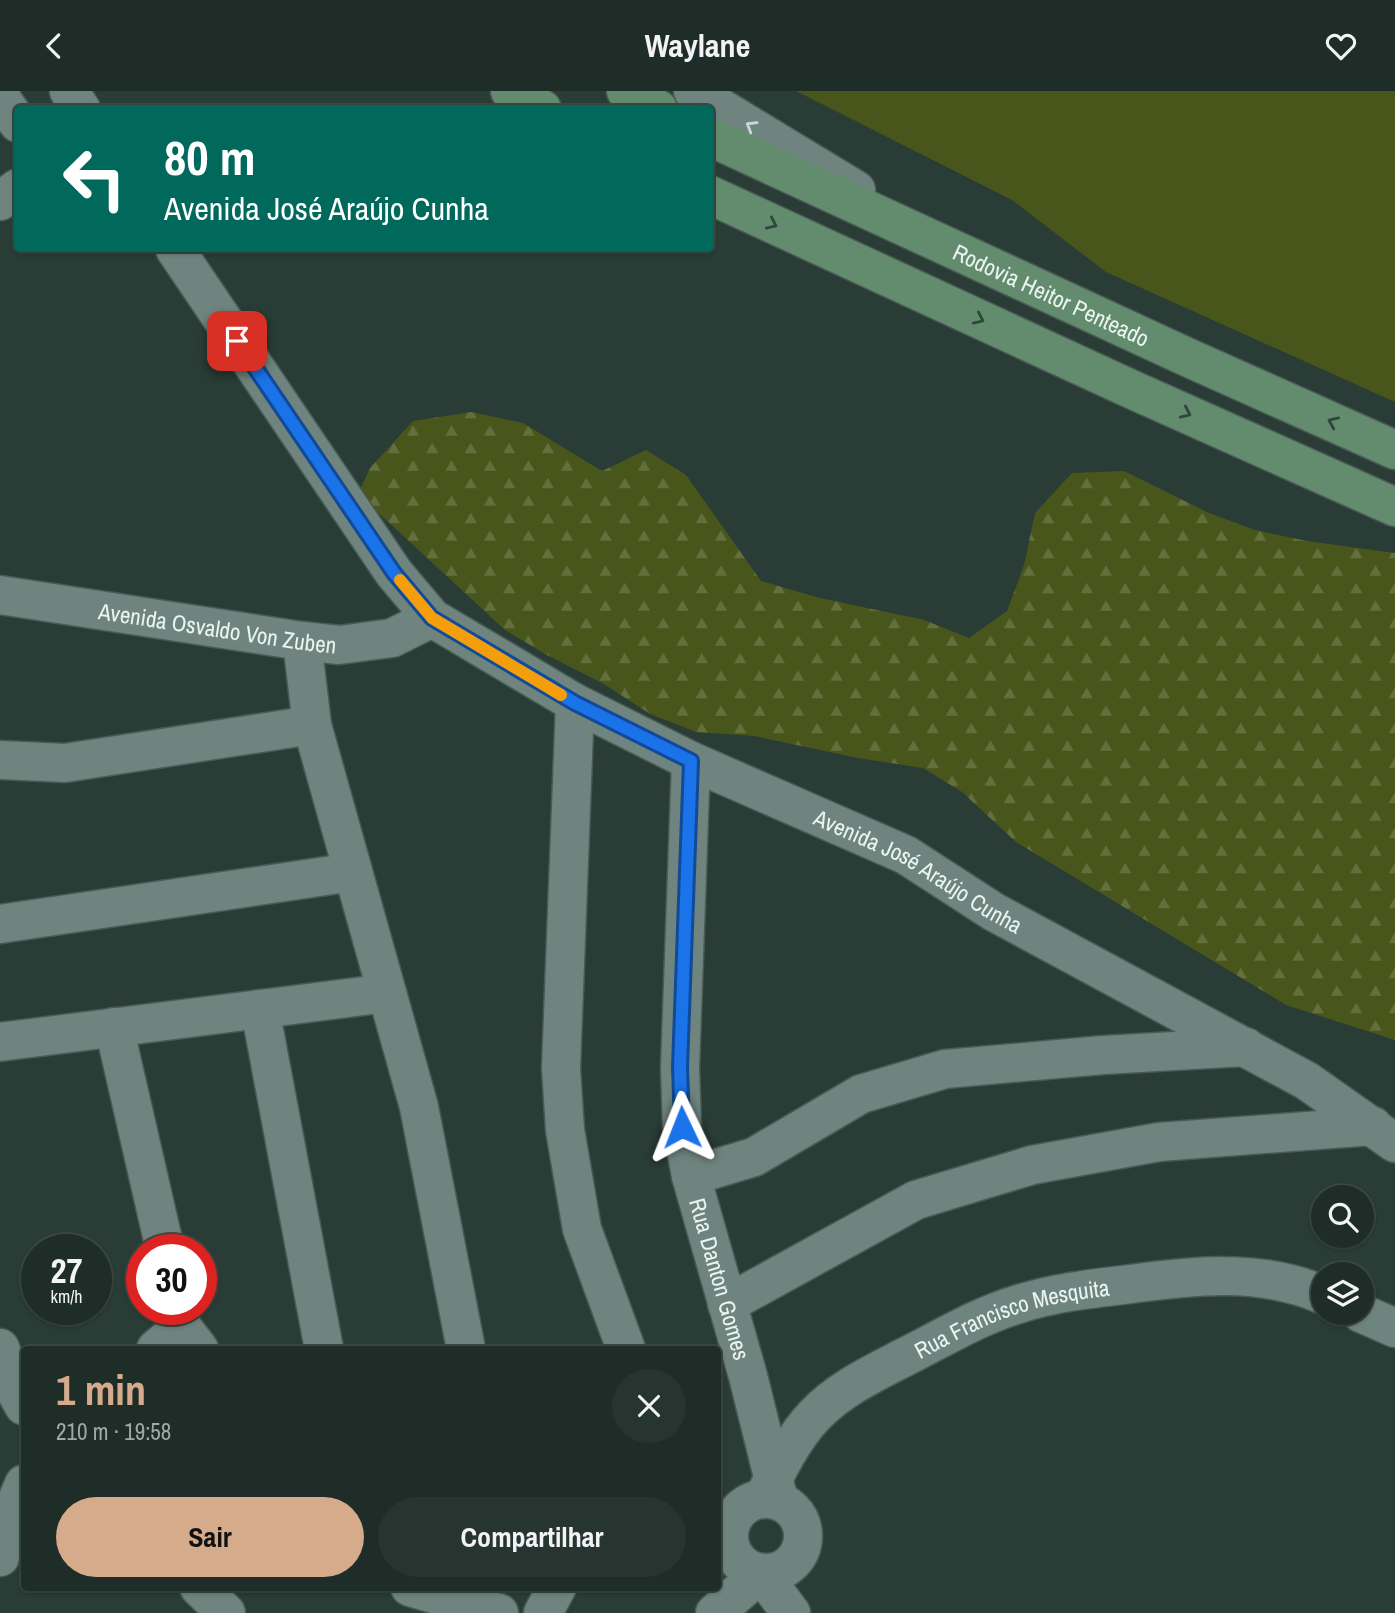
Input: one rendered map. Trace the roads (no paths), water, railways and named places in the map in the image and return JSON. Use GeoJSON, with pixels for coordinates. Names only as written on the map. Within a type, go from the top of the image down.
{"type":"FeatureCollection","features":[{"type":"Feature","properties":{"kind":"main road"},"geometry":{"type":"LineString","coordinates":[[510,91],[535,105]]}},
{"type":"Feature","properties":{"kind":"main road"},"geometry":{"type":"LineString","coordinates":[[626,91],[651,105]]}},
{"type":"Feature","properties":{"kind":"main road","name":"Rodovia Heitor Penteado"},"geometry":{"type":"LineString","coordinates":[[714,139],[1395,450]]}},
{"type":"Feature","properties":{"kind":"main road"},"geometry":{"type":"LineString","coordinates":[[714,197],[1395,507]]}},
{"type":"Feature","properties":{"kind":"street"},"geometry":{"type":"LineString","coordinates":[[692,91],[956,250]]}},
{"type":"Feature","properties":{"kind":"street"},"geometry":{"type":"LineString","coordinates":[[0,97],[14,117]]}},
{"type":"Feature","properties":{"kind":"street","name":"Avenida José Araújo Cunha"},"geometry":{"type":"LineString","coordinates":[[177,252],[394,573],[432,618],[575,703],[691,761],[906,855],[994,912],[1307,1081],[1384,1134]]}},
{"type":"Feature","properties":{"kind":"street","name":"Avenida Osvaldo Von Zuben"},"geometry":{"type":"LineString","coordinates":[[0,594],[302,642],[338,645],[392,638],[432,618]]}},
{"type":"Feature","properties":{"kind":"street"},"geometry":{"type":"LineString","coordinates":[[302,642],[312,725],[419,1107],[465,1346]]}},
{"type":"Feature","properties":{"kind":"street"},"geometry":{"type":"LineString","coordinates":[[575,703],[561,1068],[565,1130],[582,1229],[625,1346]]}},
{"type":"Feature","properties":{"kind":"street"},"geometry":{"type":"LineString","coordinates":[[0,760],[65,762],[312,725]]}},
{"type":"Feature","properties":{"kind":"street","name":"Rua Danton Gomes"},"geometry":{"type":"LineString","coordinates":[[691,761],[680,1067],[682,1127],[691,1177],[748,1376],[772,1494]]}},
{"type":"Feature","properties":{"kind":"street"},"geometry":{"type":"LineString","coordinates":[[0,924],[353,872]]}},
{"type":"Feature","properties":{"kind":"street"},"geometry":{"type":"LineString","coordinates":[[0,1042],[387,993]]}},
{"type":"Feature","properties":{"kind":"street"},"geometry":{"type":"LineString","coordinates":[[260,1009],[323,1346]]}},
{"type":"Feature","properties":{"kind":"street"},"geometry":{"type":"LineString","coordinates":[[114,1027],[161,1234]]}},
{"type":"Feature","properties":{"kind":"street"},"geometry":{"type":"LineString","coordinates":[[691,1177],[754,1157],[861,1094],[945,1069],[1103,1055],[1246,1047]]}},
{"type":"Feature","properties":{"kind":"street"},"geometry":{"type":"LineString","coordinates":[[727,1304],[916,1200],[1032,1165],[1159,1142],[1384,1134]]}},
{"type":"Feature","properties":{"kind":"street","name":"Rua Francisco Mesquita"},"geometry":{"type":"LineString","coordinates":[[772,1494],[814,1416],[857,1382],[974,1322],[1016,1304],[1055,1293],[1197,1275],[1255,1278],[1311,1290]]}},
{"type":"Feature","properties":{"kind":"street"},"geometry":{"type":"LineString","coordinates":[[1374,1319],[1395,1328]]}},
{"type":"Feature","properties":{"kind":"street"},"geometry":{"type":"LineString","coordinates":[[0,1348],[14,1397]]}},
{"type":"Feature","properties":{"kind":"street"},"geometry":{"type":"LineString","coordinates":[[0,1557],[2,1536],[21,1491]]}},
{"type":"Feature","properties":{"kind":"street"},"geometry":{"type":"LineString","coordinates":[[706,1613],[764,1563],[803,1541],[799,1518],[772,1494],[748,1504],[739,1511],[732,1521],[731,1546],[764,1563],[809,1613]]}},
{"type":"Feature","properties":{"kind":"street"},"geometry":{"type":"LineString","coordinates":[[715,1613],[764,1563]]}},
{"type":"Feature","properties":{"kind":"street"},"geometry":{"type":"LineString","coordinates":[[764,1563],[791,1613]]}},
{"type":"Feature","properties":{"kind":"street"},"geometry":{"type":"LineString","coordinates":[[203,1591],[226,1613]]}},
{"type":"Feature","properties":{"kind":"street"},"geometry":{"type":"LineString","coordinates":[[424,1591],[500,1613],[501,1591]]}},
{"type":"Feature","properties":{"kind":"street"},"geometry":{"type":"LineString","coordinates":[[543,1613],[555,1591]]}}]}
